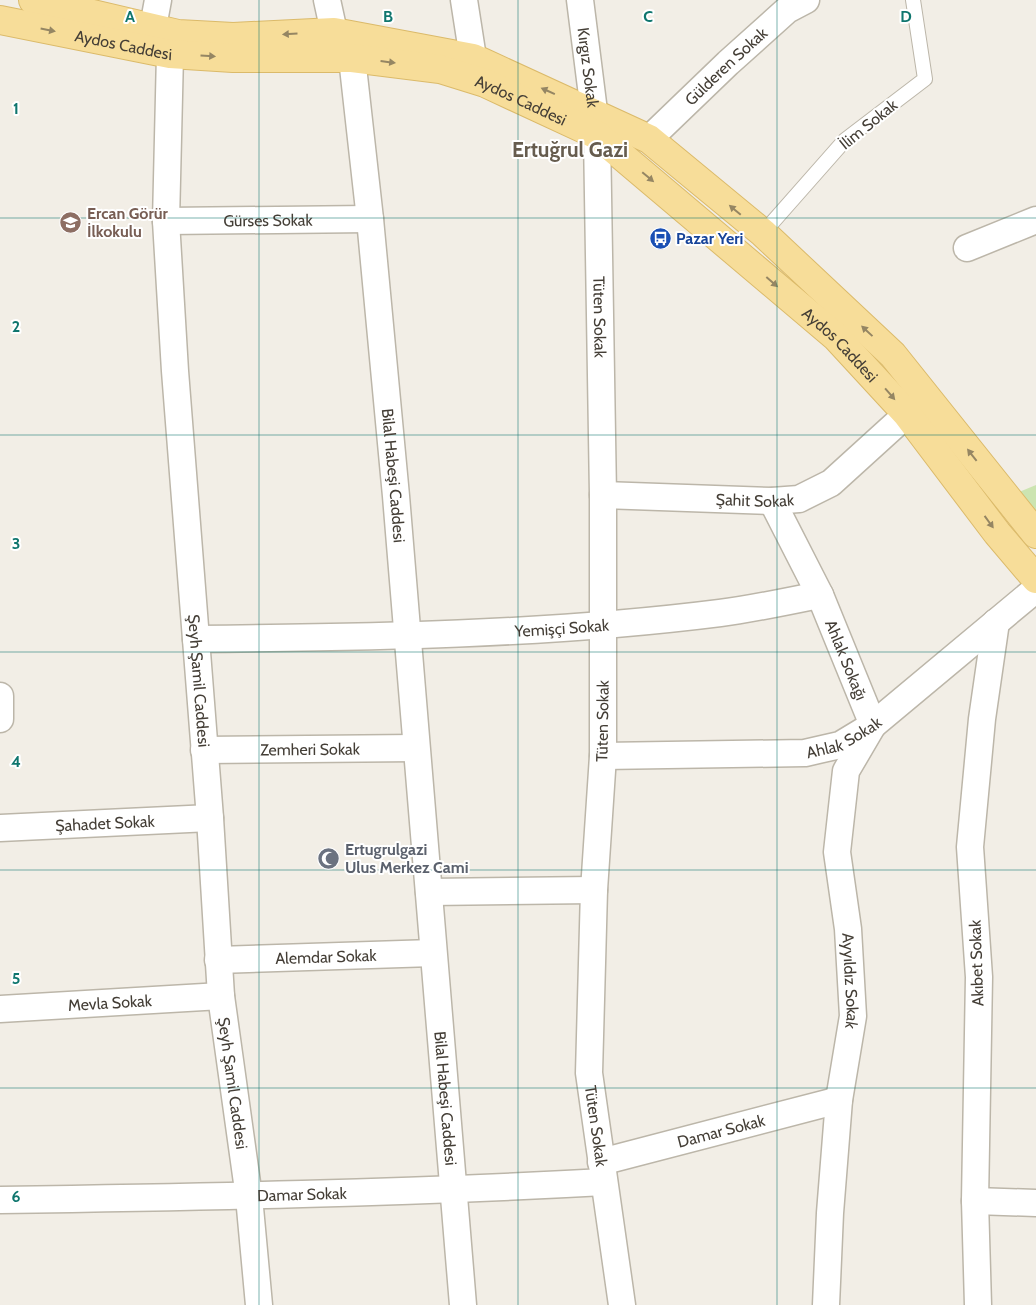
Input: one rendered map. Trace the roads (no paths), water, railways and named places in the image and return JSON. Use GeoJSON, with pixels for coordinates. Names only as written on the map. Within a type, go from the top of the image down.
{"type":"FeatureCollection","features":[{"type":"Feature","properties":{"kind":"main road","name":"Aydos Caddesi"},"geometry":{"type":"LineString","coordinates":[[33,0],[178,34],[233,37],[334,32],[473,58],[595,123],[836,337],[907,414],[997,533],[1036,579]]}},
{"type":"Feature","properties":{"kind":"main road","name":"Aydos Caddesi"},"geometry":{"type":"LineString","coordinates":[[0,20],[170,54],[232,58],[352,58],[420,66],[458,74],[528,102],[650,139],[763,233],[892,355],[1036,534]]}},
{"type":"Feature","properties":{"kind":"street"},"geometry":{"type":"LineString","coordinates":[[153,27],[158,0]]}},
{"type":"Feature","properties":{"kind":"street"},"geometry":{"type":"LineString","coordinates":[[328,0],[334,32],[352,58]]}},
{"type":"Feature","properties":{"kind":"street"},"geometry":{"type":"LineString","coordinates":[[464,0],[473,58]]}},
{"type":"Feature","properties":{"kind":"street","name":"Kırgız Sokak"},"geometry":{"type":"LineString","coordinates":[[580,0],[595,123]]}},
{"type":"Feature","properties":{"kind":"street","name":"Gülderen Sokak"},"geometry":{"type":"LineString","coordinates":[[650,139],[728,63],[787,10],[806,0]]}},
{"type":"Feature","properties":{"kind":"street","name":"Şeyh Şamil Caddesi"},"geometry":{"type":"LineString","coordinates":[[170,54],[166,221],[175,371],[210,818],[221,996],[249,1196],[259,1305]]}},
{"type":"Feature","properties":{"kind":"street","name":"Bilal Habeşi Caddesi"},"geometry":{"type":"LineString","coordinates":[[352,58],[370,219],[408,636],[463,1305]]}},
{"type":"Feature","properties":{"kind":"street","name":"Tüten Sokak"},"geometry":{"type":"LineString","coordinates":[[595,123],[604,625],[602,756],[594,890],[589,1073],[622,1305]]}},
{"type":"Feature","properties":{"kind":"street","name":"Gürses Sokak"},"geometry":{"type":"LineString","coordinates":[[166,221],[370,219]]}},
{"type":"Feature","properties":{"kind":"street"},"geometry":{"type":"LineString","coordinates":[[967,248],[1036,220]]}},
{"type":"Feature","properties":{"kind":"street","name":"Şahit Sokak"},"geometry":{"type":"LineString","coordinates":[[603,495],[772,501],[799,499],[831,483],[907,414]]}},
{"type":"Feature","properties":{"kind":"street"},"geometry":{"type":"LineString","coordinates":[[772,501],[820,595]]}},
{"type":"Feature","properties":{"kind":"street","name":"Ahlak Sokak"},"geometry":{"type":"LineString","coordinates":[[602,756],[805,752],[840,745],[873,725],[1036,589]]}},
{"type":"Feature","properties":{"kind":"street","name":"Yemişçi Sokak"},"geometry":{"type":"LineString","coordinates":[[196,639],[408,636],[604,625],[721,613],[820,595]]}},
{"type":"Feature","properties":{"kind":"street","name":"Ahlak Sokağı"},"geometry":{"type":"LineString","coordinates":[[820,595],[873,725]]}},
{"type":"Feature","properties":{"kind":"street","name":"Akıbet Sokak"},"geometry":{"type":"LineString","coordinates":[[978,1305],[975,1201],[979,977],[970,847],[982,719],[996,622]]}},
{"type":"Feature","properties":{"kind":"street"},"geometry":{"type":"LineString","coordinates":[[0,696],[0,719]]}},
{"type":"Feature","properties":{"kind":"street","name":"Ayyıldız Sokak"},"geometry":{"type":"LineString","coordinates":[[826,1305],[830,1213],[839,1100],[852,1016],[848,929],[837,852],[846,772],[873,725]]}},
{"type":"Feature","properties":{"kind":"street","name":"Zemheri Sokak"},"geometry":{"type":"LineString","coordinates":[[204,750],[416,748]]}},
{"type":"Feature","properties":{"kind":"street","name":"Şahadet Sokak"},"geometry":{"type":"LineString","coordinates":[[0,828],[210,818]]}},
{"type":"Feature","properties":{"kind":"street"},"geometry":{"type":"LineString","coordinates":[[429,892],[594,890]]}},
{"type":"Feature","properties":{"kind":"street","name":"Alemdar Sokak"},"geometry":{"type":"LineString","coordinates":[[218,960],[433,953]]}},
{"type":"Feature","properties":{"kind":"street","name":"Mevla Sokak"},"geometry":{"type":"LineString","coordinates":[[0,1009],[221,996]]}},
{"type":"Feature","properties":{"kind":"street","name":"Damar Sokak"},"geometry":{"type":"LineString","coordinates":[[0,1200],[453,1190],[602,1172],[839,1100]]}},
{"type":"Feature","properties":{"kind":"street"},"geometry":{"type":"LineString","coordinates":[[975,1201],[1036,1203]]}},
{"type":"Feature","properties":{"kind":"lane","name":"İlim Sokak"},"geometry":{"type":"LineString","coordinates":[[763,233],[845,140],[924,79],[913,0]]}},
{"type":"Feature","properties":{"kind":"place","name":"Ercan Görür İlkokulu"},"geometry":{"type":"Point","coordinates":[71,222]}},
{"type":"Feature","properties":{"kind":"place","name":"Pazar Yeri"},"geometry":{"type":"Point","coordinates":[660,238]}},
{"type":"Feature","properties":{"kind":"place","name":"Ertugrulgazi Ulus Merkez Cami"},"geometry":{"type":"Point","coordinates":[329,858]}},
{"type":"Feature","properties":{"kind":"district","name":"Ertuğrul Gazi"},"geometry":{"type":"Point","coordinates":[570,150]}}]}
